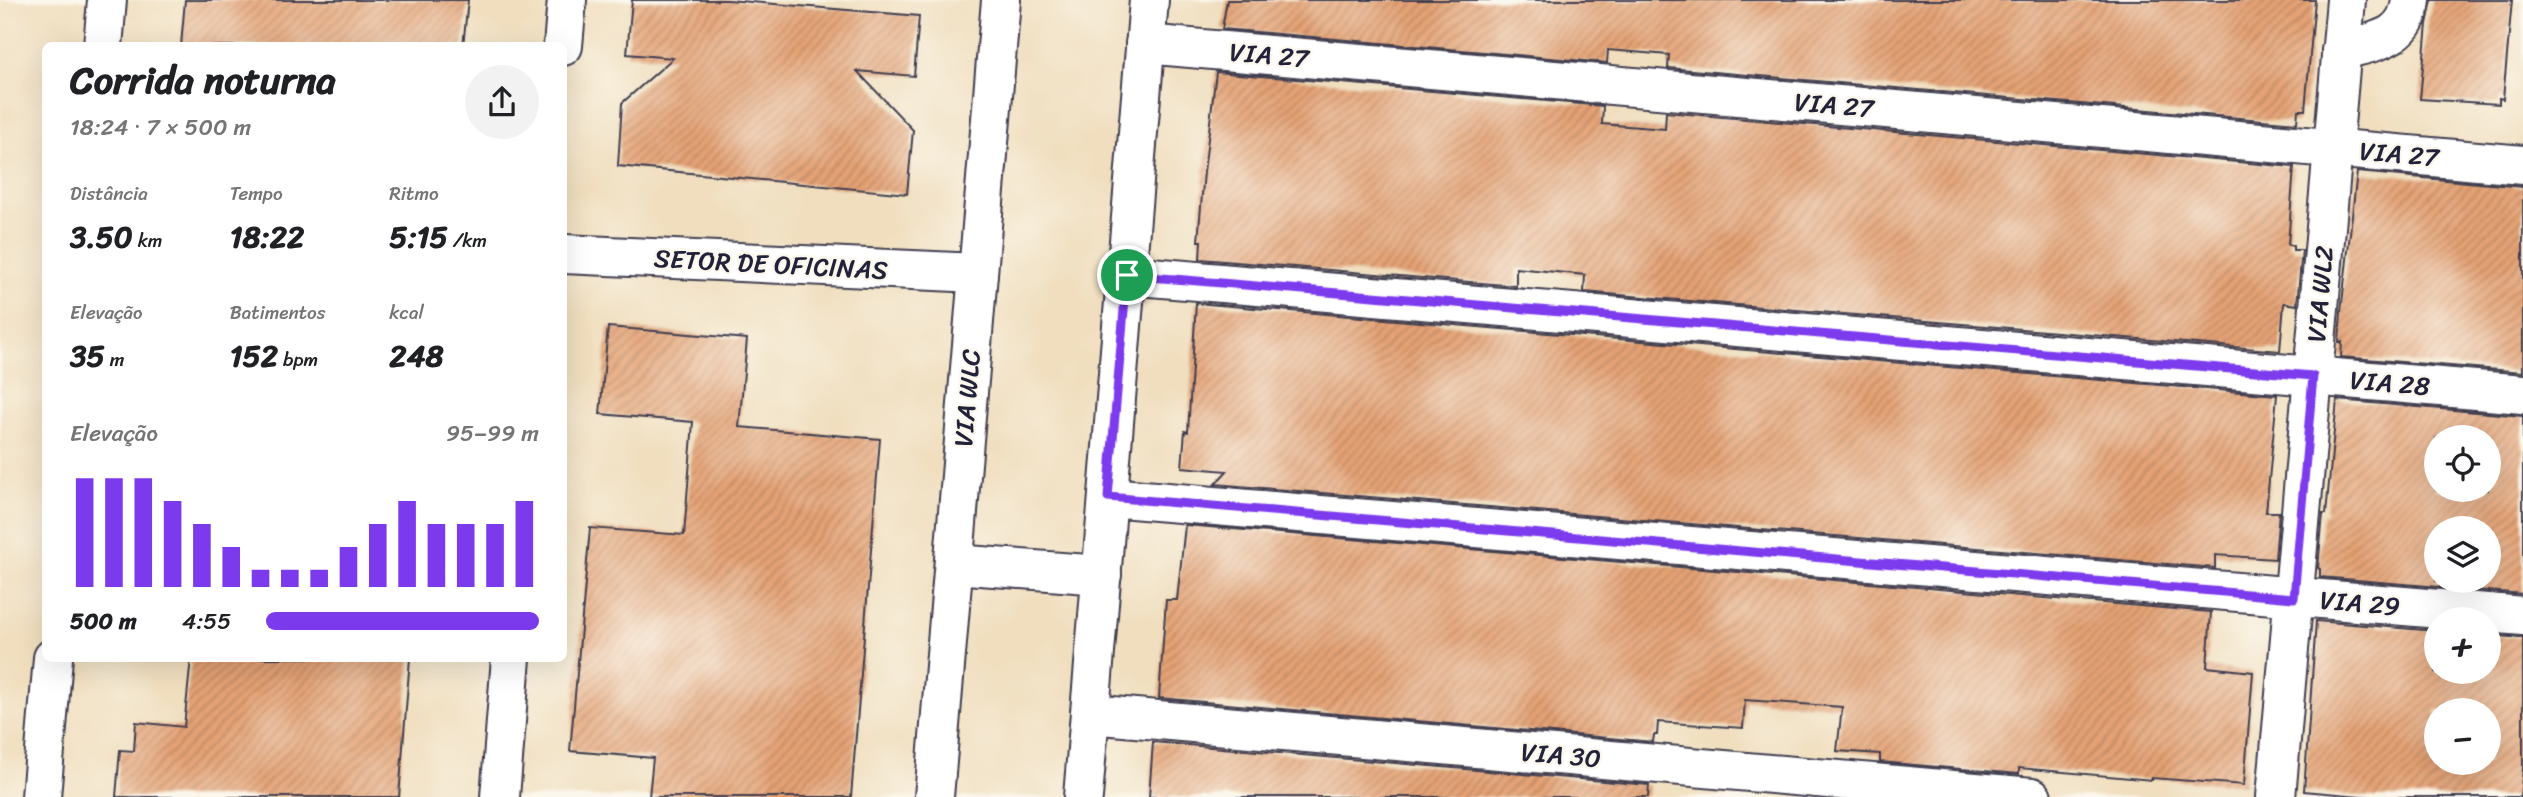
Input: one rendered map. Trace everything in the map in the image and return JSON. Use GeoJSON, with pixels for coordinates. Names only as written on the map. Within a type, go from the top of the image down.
{"type":"FeatureCollection","features":[{"type":"Feature","properties":{"kind":"street"},"geometry":{"type":"LineString","coordinates":[[103,42],[107,0]]}},
{"type":"Feature","properties":{"kind":"street"},"geometry":{"type":"LineString","coordinates":[[563,42],[567,0]]}},
{"type":"Feature","properties":{"kind":"street","name":"VIA WLC"},"geometry":{"type":"LineString","coordinates":[[934,797],[1001,0]]}},
{"type":"Feature","properties":{"kind":"street"},"geometry":{"type":"LineString","coordinates":[[1083,797],[1149,0]]}},
{"type":"Feature","properties":{"kind":"street","name":"VIA WL2"},"geometry":{"type":"LineString","coordinates":[[2276,797],[2346,0]]}},
{"type":"Feature","properties":{"kind":"street"},"geometry":{"type":"LineString","coordinates":[[2341,51],[2394,35],[2404,23],[2411,0]]}},
{"type":"Feature","properties":{"kind":"street","name":"VIA 27"},"geometry":{"type":"LineString","coordinates":[[1145,44],[2523,165]]}},
{"type":"Feature","properties":{"kind":"street","name":"SETOR DE OFICINAS"},"geometry":{"type":"LineString","coordinates":[[567,254],[978,273]]}},
{"type":"Feature","properties":{"kind":"street","name":"VIA 28"},"geometry":{"type":"LineString","coordinates":[[1127,275],[2523,394]]}},
{"type":"Feature","properties":{"kind":"street","name":"VIA 29"},"geometry":{"type":"LineString","coordinates":[[1108,497],[2523,616]]}},
{"type":"Feature","properties":{"kind":"street"},"geometry":{"type":"LineString","coordinates":[[954,564],[1102,575]]}},
{"type":"Feature","properties":{"kind":"street"},"geometry":{"type":"LineString","coordinates":[[41,797],[52,662]]}},
{"type":"Feature","properties":{"kind":"street"},"geometry":{"type":"LineString","coordinates":[[500,797],[512,662]]}},
{"type":"Feature","properties":{"kind":"street","name":"VIA 30"},"geometry":{"type":"LineString","coordinates":[[1090,714],[2032,797]]}},
{"type":"Feature","properties":{"kind":"building"},"geometry":{"type":"Polygon","coordinates":[[[185,0],[468,0],[463,42],[181,42],[185,0]]]}},
{"type":"Feature","properties":{"kind":"building"},"geometry":{"type":"Polygon","coordinates":[[[632,0],[728,0],[919,16],[914,76],[857,71],[913,130],[907,194],[618,166],[622,103],[673,58],[627,54],[632,0]]]}},
{"type":"Feature","properties":{"kind":"building"},"geometry":{"type":"Polygon","coordinates":[[[1227,0],[2315,0],[2305,110],[2298,110],[2297,123],[1668,68],[1669,55],[1608,50],[1607,63],[1222,29],[1227,0]]]}},
{"type":"Feature","properties":{"kind":"building"},"geometry":{"type":"Polygon","coordinates":[[[2432,0],[2512,0],[2503,99],[2499,98],[2499,104],[2420,99],[2432,0]]]}},
{"type":"Feature","properties":{"kind":"building"},"geometry":{"type":"Polygon","coordinates":[[[1216,72],[1603,106],[1602,124],[1665,129],[1666,112],[2294,167],[2288,245],[2293,246],[2293,250],[2302,250],[2297,305],[2284,303],[2280,351],[1584,292],[1585,275],[1516,268],[1516,286],[1200,259],[1201,241],[1198,241],[1216,72]]]}},
{"type":"Feature","properties":{"kind":"building"},"geometry":{"type":"Polygon","coordinates":[[[2357,172],[2523,187],[2523,372],[2341,357],[2341,312],[2357,172]]]}},
{"type":"Feature","properties":{"kind":"building"},"geometry":{"type":"Polygon","coordinates":[[[1196,303],[2277,395],[2266,512],[2279,512],[2275,559],[2215,555],[2215,568],[1215,484],[1227,471],[1182,467],[1185,431],[1188,432],[1196,303]]]}},
{"type":"Feature","properties":{"kind":"building"},"geometry":{"type":"Polygon","coordinates":[[[608,327],[747,339],[739,427],[880,439],[851,797],[649,797],[653,758],[570,751],[590,528],[684,535],[693,422],[600,414],[608,327]]]}},
{"type":"Feature","properties":{"kind":"building"},"geometry":{"type":"Polygon","coordinates":[[[2337,400],[2523,416],[2523,594],[2501,592],[2501,516],[2424,516],[2424,586],[2320,577],[2318,568],[2323,514],[2326,514],[2337,400]]]}},
{"type":"Feature","properties":{"kind":"building"},"geometry":{"type":"Polygon","coordinates":[[[1185,525],[2211,612],[2207,667],[2253,672],[2244,785],[2019,768],[2019,774],[1880,762],[1880,754],[1837,751],[1842,707],[1745,700],[1743,728],[1658,722],[1657,735],[1654,735],[1653,742],[1159,698],[1166,600],[1177,600],[1185,525]]]}},
{"type":"Feature","properties":{"kind":"building"},"geometry":{"type":"Polygon","coordinates":[[[2316,621],[2424,630],[2424,684],[2501,684],[2501,636],[2523,638],[2523,769],[2520,797],[2371,797],[2304,791],[2316,621]]]}},
{"type":"Feature","properties":{"kind":"building"},"geometry":{"type":"Polygon","coordinates":[[[191,662],[410,662],[399,797],[116,797],[120,750],[134,751],[136,722],[184,727],[191,662]]]}},
{"type":"Feature","properties":{"kind":"building"},"geometry":{"type":"Polygon","coordinates":[[[1153,742],[1649,785],[1648,797],[1149,797],[1153,742]]]}},
{"type":"Feature","properties":{"kind":"route"},"geometry":{"type":"LineString","coordinates":[[1127,275],[2313,376],[2294,598],[1108,497],[1127,275]]}}]}
